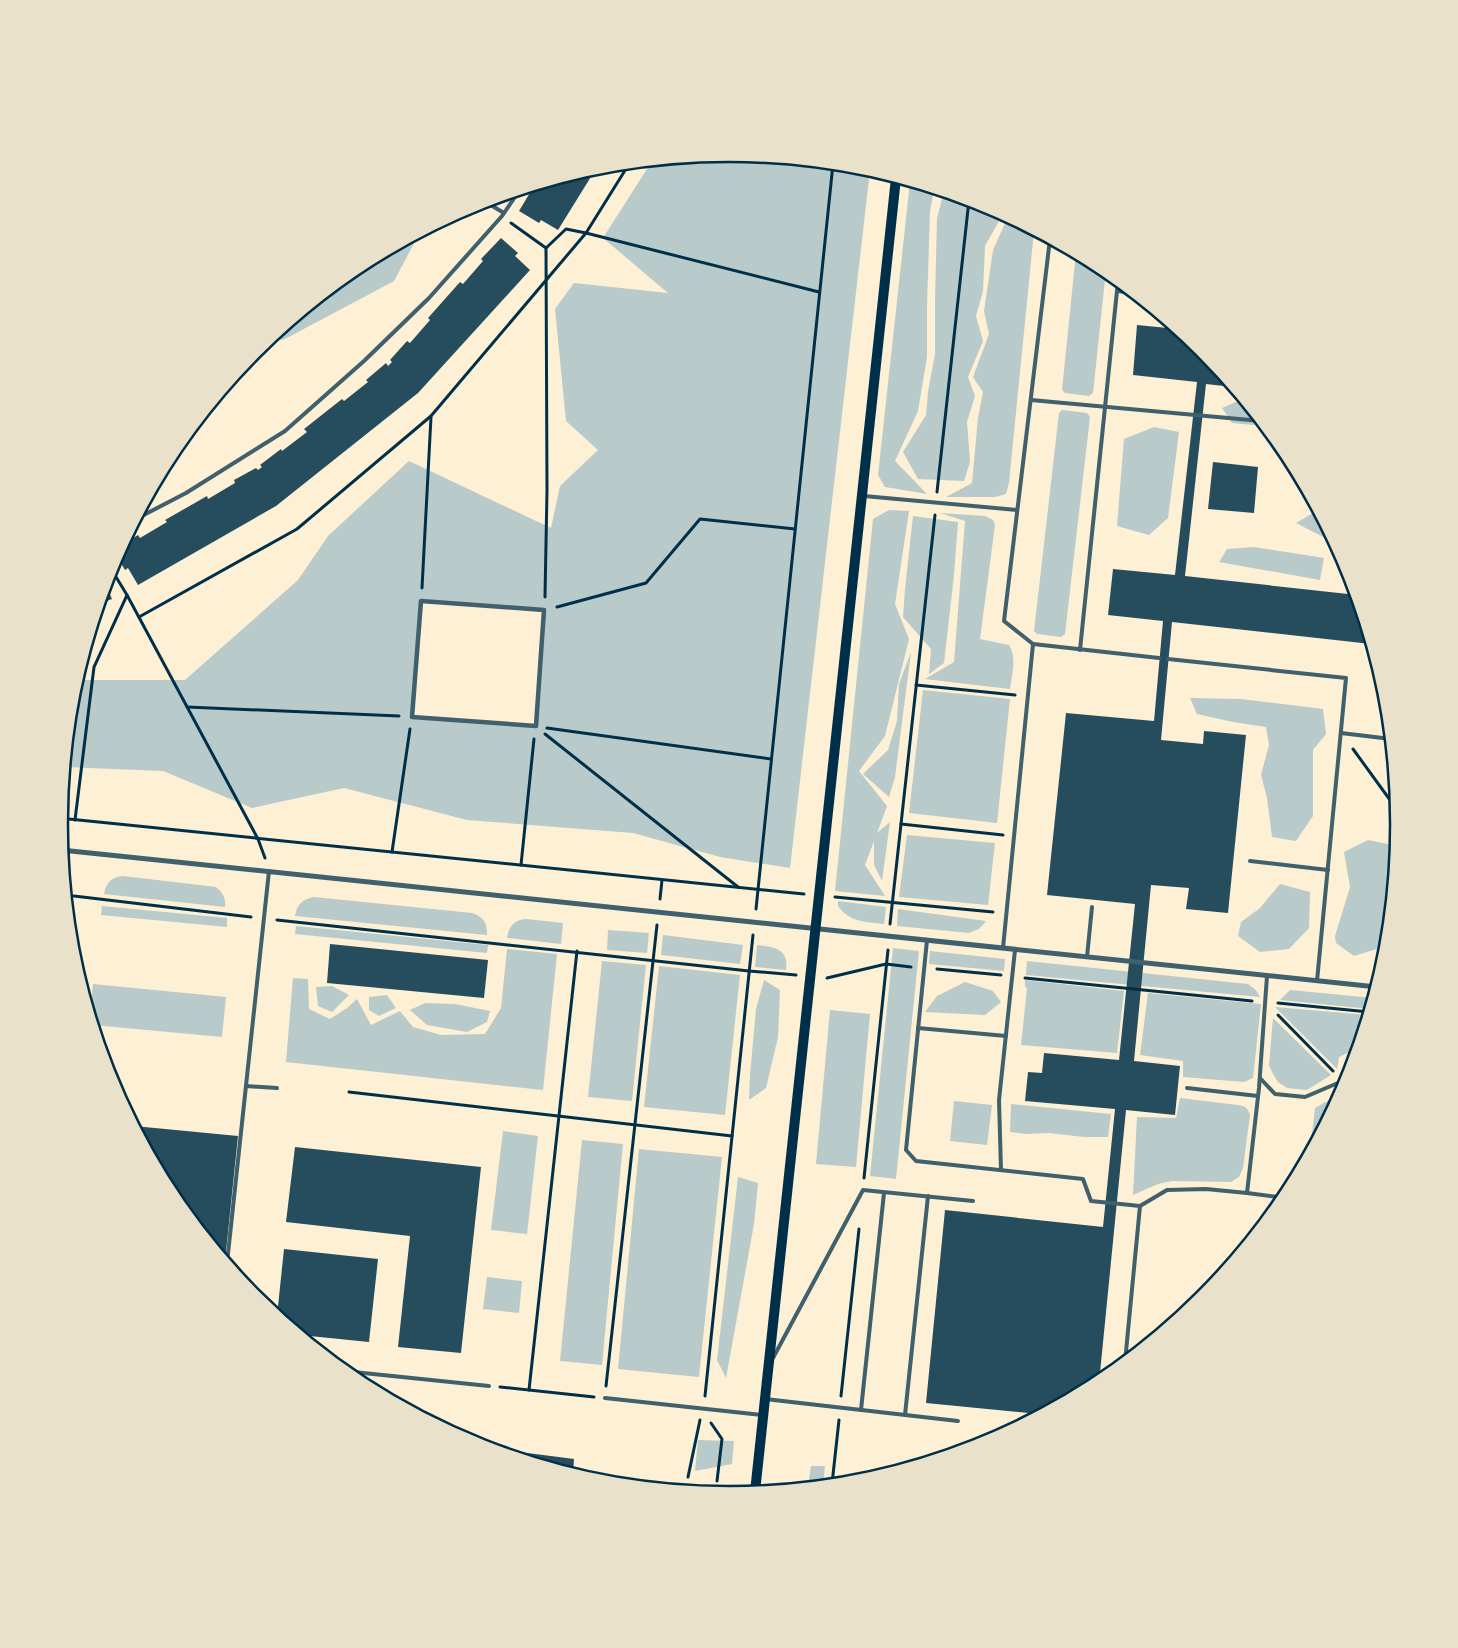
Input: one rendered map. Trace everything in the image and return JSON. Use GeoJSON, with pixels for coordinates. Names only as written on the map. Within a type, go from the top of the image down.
{"type":"FeatureCollection","features":[{"type":"Feature","properties":{"kind":"main road"},"geometry":{"type":"LineString","coordinates":[[756,1485],[895,184]]}},
{"type":"Feature","properties":{"kind":"street"},"geometry":{"type":"LineString","coordinates":[[421,601],[544,610],[536,726],[412,717],[421,601]]}},
{"type":"Feature","properties":{"kind":"street"},"geometry":{"type":"LineString","coordinates":[[69,850],[1370,986]]}},
{"type":"Feature","properties":{"kind":"lane"},"geometry":{"type":"LineString","coordinates":[[146,511],[186,492],[285,431],[364,362],[429,298],[503,214],[513,199]]}},
{"type":"Feature","properties":{"kind":"lane"},"geometry":{"type":"LineString","coordinates":[[492,207],[503,214]]}},
{"type":"Feature","properties":{"kind":"lane"},"geometry":{"type":"LineString","coordinates":[[1049,245],[1004,621],[1033,644],[1160,658]]}},
{"type":"Feature","properties":{"kind":"lane"},"geometry":{"type":"LineString","coordinates":[[1080,650],[1117,291],[1122,292]]}},
{"type":"Feature","properties":{"kind":"lane"},"geometry":{"type":"LineString","coordinates":[[1031,400],[1253,419]]}},
{"type":"Feature","properties":{"kind":"lane"},"geometry":{"type":"LineString","coordinates":[[861,496],[1018,510]]}},
{"type":"Feature","properties":{"kind":"lane"},"geometry":{"type":"LineString","coordinates":[[1003,948],[1033,644]]}},
{"type":"Feature","properties":{"kind":"lane"},"geometry":{"type":"LineString","coordinates":[[1168,659],[1346,678],[1317,981]]}},
{"type":"Feature","properties":{"kind":"lane"},"geometry":{"type":"LineString","coordinates":[[1341,733],[1385,738]]}},
{"type":"Feature","properties":{"kind":"lane"},"geometry":{"type":"LineString","coordinates":[[1250,861],[1328,870]]}},
{"type":"Feature","properties":{"kind":"lane"},"geometry":{"type":"LineString","coordinates":[[228,1255],[269,871]]}},
{"type":"Feature","properties":{"kind":"lane"},"geometry":{"type":"LineString","coordinates":[[1087,957],[1092,907]]}},
{"type":"Feature","properties":{"kind":"lane"},"geometry":{"type":"LineString","coordinates":[[926,940],[906,1150],[916,1161],[1083,1179],[1091,1200],[1140,1206],[1167,1190],[1206,1189],[1276,1197]]}},
{"type":"Feature","properties":{"kind":"lane"},"geometry":{"type":"LineString","coordinates":[[1001,1170],[999,1100],[1015,950]]}},
{"type":"Feature","properties":{"kind":"lane"},"geometry":{"type":"LineString","coordinates":[[1247,1193],[1260,1078],[1267,976]]}},
{"type":"Feature","properties":{"kind":"lane"},"geometry":{"type":"LineString","coordinates":[[918,1028],[1006,1036]]}},
{"type":"Feature","properties":{"kind":"lane"},"geometry":{"type":"LineString","coordinates":[[1260,1078],[1275,1094],[1305,1097],[1337,1083]]}},
{"type":"Feature","properties":{"kind":"lane"},"geometry":{"type":"LineString","coordinates":[[246,1086],[277,1088]]}},
{"type":"Feature","properties":{"kind":"lane"},"geometry":{"type":"LineString","coordinates":[[1187,1088],[1258,1096]]}},
{"type":"Feature","properties":{"kind":"lane"},"geometry":{"type":"LineString","coordinates":[[768,1369],[862,1190],[973,1201]]}},
{"type":"Feature","properties":{"kind":"lane"},"geometry":{"type":"LineString","coordinates":[[860,1410],[884,1192]]}},
{"type":"Feature","properties":{"kind":"lane"},"geometry":{"type":"LineString","coordinates":[[905,1415],[928,1196]]}},
{"type":"Feature","properties":{"kind":"lane"},"geometry":{"type":"LineString","coordinates":[[1126,1353],[1140,1206]]}},
{"type":"Feature","properties":{"kind":"lane"},"geometry":{"type":"LineString","coordinates":[[359,1373],[489,1386]]}},
{"type":"Feature","properties":{"kind":"lane"},"geometry":{"type":"LineString","coordinates":[[605,1398],[763,1415]]}},
{"type":"Feature","properties":{"kind":"lane"},"geometry":{"type":"LineString","coordinates":[[765,1399],[958,1421]]}},
{"type":"Feature","properties":{"kind":"path"},"geometry":{"type":"LineString","coordinates":[[138,617],[297,529],[431,416],[586,232],[625,171]]}},
{"type":"Feature","properties":{"kind":"path"},"geometry":{"type":"LineString","coordinates":[[686,1484],[703,1410],[707,1382],[832,171]]}},
{"type":"Feature","properties":{"kind":"path"},"geometry":{"type":"LineString","coordinates":[[862,1190],[968,208]]}},
{"type":"Feature","properties":{"kind":"path"},"geometry":{"type":"LineString","coordinates":[[503,214],[546,248]]}},
{"type":"Feature","properties":{"kind":"path"},"geometry":{"type":"LineString","coordinates":[[795,529],[700,519],[646,584],[544,610],[547,490],[546,248],[566,229],[586,232],[819,292]]}},
{"type":"Feature","properties":{"kind":"path"},"geometry":{"type":"LineString","coordinates":[[421,601],[431,416]]}},
{"type":"Feature","properties":{"kind":"path"},"geometry":{"type":"LineString","coordinates":[[116,577],[258,839],[269,871]]}},
{"type":"Feature","properties":{"kind":"path"},"geometry":{"type":"LineString","coordinates":[[75,820],[94,667],[127,596]]}},
{"type":"Feature","properties":{"kind":"path"},"geometry":{"type":"LineString","coordinates":[[916,685],[1028,696]]}},
{"type":"Feature","properties":{"kind":"path"},"geometry":{"type":"LineString","coordinates":[[187,707],[412,717],[392,852]]}},
{"type":"Feature","properties":{"kind":"path"},"geometry":{"type":"LineString","coordinates":[[536,726],[771,759]]}},
{"type":"Feature","properties":{"kind":"path"},"geometry":{"type":"LineString","coordinates":[[521,865],[536,726]]}},
{"type":"Feature","properties":{"kind":"path"},"geometry":{"type":"LineString","coordinates":[[536,726],[738,888]]}},
{"type":"Feature","properties":{"kind":"path"},"geometry":{"type":"LineString","coordinates":[[1341,733],[1389,799]]}},
{"type":"Feature","properties":{"kind":"path"},"geometry":{"type":"LineString","coordinates":[[68,819],[738,888],[1006,913]]}},
{"type":"Feature","properties":{"kind":"path"},"geometry":{"type":"LineString","coordinates":[[901,824],[1014,836]]}},
{"type":"Feature","properties":{"kind":"path"},"geometry":{"type":"LineString","coordinates":[[489,1386],[605,1398],[662,880]]}},
{"type":"Feature","properties":{"kind":"path"},"geometry":{"type":"LineString","coordinates":[[72,896],[749,971],[828,978],[886,964],[1363,1011]]}},
{"type":"Feature","properties":{"kind":"path"},"geometry":{"type":"LineString","coordinates":[[529,1390],[577,951]]}},
{"type":"Feature","properties":{"kind":"path"},"geometry":{"type":"LineString","coordinates":[[1265,1002],[1340,1077]]}},
{"type":"Feature","properties":{"kind":"path"},"geometry":{"type":"LineString","coordinates":[[349,1092],[732,1136]]}},
{"type":"Feature","properties":{"kind":"path"},"geometry":{"type":"LineString","coordinates":[[833,1477],[859,1220]]}},
{"type":"Feature","properties":{"kind":"path"},"geometry":{"type":"LineString","coordinates":[[703,1410],[722,1439],[717,1485]]}},
{"type":"Feature","properties":{"kind":"shaded area"},"geometry":{"type":"Polygon","coordinates":[[[729,162],[815,168],[869,178],[790,868],[720,857],[633,833],[467,820],[344,788],[252,808],[163,771],[70,767],[73,738],[84,680],[185,680],[298,580],[328,536],[409,461],[551,528],[560,486],[598,450],[566,421],[555,309],[574,283],[668,293],[603,238],[648,168],[729,162]],[[421,601],[412,717],[536,726],[544,611],[421,601]]]}},
{"type":"Feature","properties":{"kind":"shaded area"},"geometry":{"type":"Polygon","coordinates":[[[909,188],[933,195],[930,212],[927,357],[918,411],[895,461],[927,494],[885,487],[878,475],[909,188]]]}},
{"type":"Feature","properties":{"kind":"shaded area"},"geometry":{"type":"Polygon","coordinates":[[[942,198],[999,221],[985,246],[983,291],[976,316],[983,341],[968,377],[975,396],[967,422],[970,462],[964,481],[918,479],[903,452],[926,415],[935,354],[937,218],[942,198]]]}},
{"type":"Feature","properties":{"kind":"shaded area"},"geometry":{"type":"Polygon","coordinates":[[[1005,223],[1033,237],[1009,483],[1006,494],[995,497],[946,497],[972,483],[978,418],[983,392],[973,377],[989,334],[984,311],[993,250],[1005,223]]]}},
{"type":"Feature","properties":{"kind":"shaded area"},"geometry":{"type":"Polygon","coordinates":[[[415,242],[394,281],[283,340],[279,339],[326,299],[361,274],[415,242]]]}},
{"type":"Feature","properties":{"kind":"shaded area"},"geometry":{"type":"Polygon","coordinates":[[[1075,260],[1105,280],[1093,393],[1089,396],[1065,393],[1062,390],[1075,260]]]}},
{"type":"Feature","properties":{"kind":"shaded area"},"geometry":{"type":"Polygon","coordinates":[[[1237,401],[1257,425],[1232,423],[1222,408],[1237,401]]]}},
{"type":"Feature","properties":{"kind":"shaded area"},"geometry":{"type":"Polygon","coordinates":[[[1062,410],[1087,413],[1090,417],[1065,634],[1061,637],[1037,634],[1034,631],[1059,413],[1062,410]]]}},
{"type":"Feature","properties":{"kind":"shaded area"},"geometry":{"type":"Polygon","coordinates":[[[1154,427],[1179,432],[1168,518],[1149,535],[1117,526],[1124,439],[1154,427]]]}},
{"type":"Feature","properties":{"kind":"shaded area"},"geometry":{"type":"Polygon","coordinates":[[[889,510],[909,511],[895,604],[909,639],[885,736],[859,771],[887,806],[877,833],[890,822],[882,881],[874,865],[874,841],[865,865],[885,896],[835,891],[873,519],[889,510]]]}},
{"type":"Feature","properties":{"kind":"shaded area"},"geometry":{"type":"Polygon","coordinates":[[[940,513],[985,516],[993,520],[995,525],[980,639],[1009,645],[1013,655],[1010,689],[925,679],[954,662],[965,521],[940,513]]]}},
{"type":"Feature","properties":{"kind":"shaded area"},"geometry":{"type":"Polygon","coordinates":[[[1313,513],[1325,538],[1296,523],[1313,513]]]}},
{"type":"Feature","properties":{"kind":"shaded area"},"geometry":{"type":"Polygon","coordinates":[[[913,516],[958,522],[944,663],[929,674],[931,649],[903,617],[913,516]]]}},
{"type":"Feature","properties":{"kind":"shaded area"},"geometry":{"type":"Polygon","coordinates":[[[1254,547],[1324,558],[1320,580],[1219,562],[1227,549],[1254,547]]]}},
{"type":"Feature","properties":{"kind":"shaded area"},"geometry":{"type":"Polygon","coordinates":[[[911,652],[895,777],[889,797],[863,774],[888,750],[897,721],[899,684],[911,652]]]}},
{"type":"Feature","properties":{"kind":"shaded area"},"geometry":{"type":"Polygon","coordinates":[[[923,690],[1010,699],[997,823],[909,813],[923,690]]]}},
{"type":"Feature","properties":{"kind":"shaded area"},"geometry":{"type":"Polygon","coordinates":[[[1190,698],[1240,699],[1323,709],[1326,734],[1313,750],[1313,816],[1296,841],[1272,837],[1267,798],[1261,775],[1269,745],[1266,727],[1197,714],[1190,698]]]}},
{"type":"Feature","properties":{"kind":"shaded area"},"geometry":{"type":"Polygon","coordinates":[[[907,835],[995,843],[988,905],[899,897],[907,835]]]}},
{"type":"Feature","properties":{"kind":"shaded area"},"geometry":{"type":"Polygon","coordinates":[[[1368,840],[1390,844],[1385,910],[1379,948],[1354,956],[1336,943],[1335,936],[1350,887],[1344,852],[1368,840]]]}},
{"type":"Feature","properties":{"kind":"shaded area"},"geometry":{"type":"Polygon","coordinates":[[[123,876],[216,887],[224,896],[225,907],[104,894],[110,881],[123,876]]]}},
{"type":"Feature","properties":{"kind":"shaded area"},"geometry":{"type":"Polygon","coordinates":[[[1280,884],[1310,892],[1309,928],[1289,949],[1260,952],[1238,936],[1241,922],[1260,908],[1280,884]]]}},
{"type":"Feature","properties":{"kind":"shaded area"},"geometry":{"type":"Polygon","coordinates":[[[314,897],[472,913],[484,921],[487,935],[295,916],[297,908],[301,903],[314,897]]]}},
{"type":"Feature","properties":{"kind":"shaded area"},"geometry":{"type":"Polygon","coordinates":[[[838,901],[886,907],[884,924],[864,922],[847,915],[838,906],[838,901]]]}},
{"type":"Feature","properties":{"kind":"shaded area"},"geometry":{"type":"Polygon","coordinates":[[[102,906],[227,918],[227,927],[101,915],[102,906]]]}},
{"type":"Feature","properties":{"kind":"shaded area"},"geometry":{"type":"Polygon","coordinates":[[[898,909],[986,921],[979,929],[969,933],[897,926],[898,909]]]}},
{"type":"Feature","properties":{"kind":"shaded area"},"geometry":{"type":"Polygon","coordinates":[[[526,919],[563,923],[561,944],[507,938],[513,924],[526,919]]]}},
{"type":"Feature","properties":{"kind":"shaded area"},"geometry":{"type":"Polygon","coordinates":[[[296,926],[488,945],[487,953],[295,934],[296,926]]]}},
{"type":"Feature","properties":{"kind":"shaded area"},"geometry":{"type":"Polygon","coordinates":[[[608,930],[649,933],[647,953],[607,950],[608,930]]]}},
{"type":"Feature","properties":{"kind":"shaded area"},"geometry":{"type":"Polygon","coordinates":[[[663,935],[743,945],[740,964],[661,955],[663,935]]]}},
{"type":"Feature","properties":{"kind":"shaded area"},"geometry":{"type":"Polygon","coordinates":[[[757,945],[774,948],[783,953],[786,970],[755,967],[757,945]]]}},
{"type":"Feature","properties":{"kind":"shaded area"},"geometry":{"type":"Polygon","coordinates":[[[893,948],[919,951],[896,1179],[870,1176],[893,948]]]}},
{"type":"Feature","properties":{"kind":"shaded area"},"geometry":{"type":"Polygon","coordinates":[[[507,949],[557,954],[543,1090],[286,1062],[293,978],[308,979],[309,1009],[330,1019],[357,999],[371,1025],[400,1011],[413,1027],[441,1035],[485,1034],[501,1008],[507,949]]]}},
{"type":"Feature","properties":{"kind":"shaded area"},"geometry":{"type":"Polygon","coordinates":[[[930,951],[1005,959],[1004,971],[929,964],[930,951]]]}},
{"type":"Feature","properties":{"kind":"shaded area"},"geometry":{"type":"Polygon","coordinates":[[[602,961],[646,965],[632,1101],[588,1097],[602,961]]]}},
{"type":"Feature","properties":{"kind":"shaded area"},"geometry":{"type":"Polygon","coordinates":[[[1027,961],[1248,984],[1256,990],[1260,997],[1026,975],[1027,961]]]}},
{"type":"Feature","properties":{"kind":"shaded area"},"geometry":{"type":"Polygon","coordinates":[[[659,966],[740,975],[725,1115],[644,1107],[659,966]]]}},
{"type":"Feature","properties":{"kind":"shaded area"},"geometry":{"type":"Polygon","coordinates":[[[764,980],[780,990],[778,1037],[766,1088],[749,1100],[756,1009],[764,980]]]}},
{"type":"Feature","properties":{"kind":"shaded area"},"geometry":{"type":"Polygon","coordinates":[[[1025,980],[1124,991],[1117,1053],[1021,1045],[1027,988],[1025,987],[1025,980]]]}},
{"type":"Feature","properties":{"kind":"shaded area"},"geometry":{"type":"Polygon","coordinates":[[[965,982],[993,991],[1001,1002],[985,1015],[925,1012],[937,996],[965,982]]]}},
{"type":"Feature","properties":{"kind":"shaded area"},"geometry":{"type":"Polygon","coordinates":[[[93,984],[226,997],[222,1037],[99,1026],[92,1000],[93,984]]]}},
{"type":"Feature","properties":{"kind":"shaded area"},"geometry":{"type":"Polygon","coordinates":[[[332,986],[349,995],[332,1012],[318,1006],[316,987],[332,986]]]}},
{"type":"Feature","properties":{"kind":"shaded area"},"geometry":{"type":"Polygon","coordinates":[[[1290,990],[1367,997],[1364,1008],[1280,1000],[1290,990]]]}},
{"type":"Feature","properties":{"kind":"shaded area"},"geometry":{"type":"Polygon","coordinates":[[[1148,993],[1261,1004],[1253,1078],[1244,1082],[1183,1077],[1183,1061],[1140,1055],[1148,993]]]}},
{"type":"Feature","properties":{"kind":"shaded area"},"geometry":{"type":"Polygon","coordinates":[[[387,995],[396,1008],[379,1016],[369,1010],[369,997],[387,995]]]}},
{"type":"Feature","properties":{"kind":"shaded area"},"geometry":{"type":"Polygon","coordinates":[[[425,1003],[455,1004],[490,1011],[487,1022],[467,1032],[427,1025],[410,1010],[425,1003]]]}},
{"type":"Feature","properties":{"kind":"shaded area"},"geometry":{"type":"Polygon","coordinates":[[[1275,1007],[1362,1014],[1349,1052],[1339,1057],[1337,1069],[1275,1007]]]}},
{"type":"Feature","properties":{"kind":"shaded area"},"geometry":{"type":"Polygon","coordinates":[[[830,1010],[870,1014],[856,1167],[816,1164],[830,1010]]]}},
{"type":"Feature","properties":{"kind":"shaded area"},"geometry":{"type":"Polygon","coordinates":[[[1273,1018],[1331,1075],[1307,1090],[1287,1088],[1278,1082],[1269,1065],[1273,1018]]]}},
{"type":"Feature","properties":{"kind":"shaded area"},"geometry":{"type":"Polygon","coordinates":[[[1180,1098],[1238,1105],[1247,1109],[1250,1115],[1243,1168],[1239,1177],[1231,1182],[1172,1181],[1158,1184],[1133,1195],[1137,1117],[1176,1118],[1180,1098]]]}},
{"type":"Feature","properties":{"kind":"shaded area"},"geometry":{"type":"Polygon","coordinates":[[[1329,1100],[1312,1136],[1315,1108],[1329,1100]]]}},
{"type":"Feature","properties":{"kind":"shaded area"},"geometry":{"type":"Polygon","coordinates":[[[954,1101],[992,1105],[987,1145],[950,1141],[954,1101]]]}},
{"type":"Feature","properties":{"kind":"shaded area"},"geometry":{"type":"Polygon","coordinates":[[[1011,1104],[1111,1114],[1108,1137],[1010,1132],[1011,1104]]]}},
{"type":"Feature","properties":{"kind":"shaded area"},"geometry":{"type":"Polygon","coordinates":[[[503,1131],[538,1136],[527,1234],[491,1230],[503,1131]]]}},
{"type":"Feature","properties":{"kind":"shaded area"},"geometry":{"type":"Polygon","coordinates":[[[582,1140],[623,1144],[602,1365],[560,1361],[582,1140]]]}},
{"type":"Feature","properties":{"kind":"shaded area"},"geometry":{"type":"Polygon","coordinates":[[[639,1149],[722,1157],[699,1377],[618,1369],[639,1149]]]}},
{"type":"Feature","properties":{"kind":"shaded area"},"geometry":{"type":"Polygon","coordinates":[[[738,1177],[758,1183],[754,1224],[726,1378],[717,1360],[738,1177]]]}},
{"type":"Feature","properties":{"kind":"shaded area"},"geometry":{"type":"Polygon","coordinates":[[[487,1277],[522,1281],[519,1313],[483,1309],[487,1277]]]}},
{"type":"Feature","properties":{"kind":"shaded area"},"geometry":{"type":"Polygon","coordinates":[[[698,1440],[734,1441],[732,1464],[695,1471],[698,1440]]]}},
{"type":"Feature","properties":{"kind":"shaded area"},"geometry":{"type":"Polygon","coordinates":[[[811,1466],[825,1466],[824,1479],[809,1481],[811,1466]]]}},
{"type":"Feature","properties":{"kind":"building"},"geometry":{"type":"Polygon","coordinates":[[[591,177],[558,230],[541,220],[539,223],[519,211],[529,194],[591,177]]]}},
{"type":"Feature","properties":{"kind":"building"},"geometry":{"type":"Polygon","coordinates":[[[501,238],[518,253],[515,256],[530,270],[418,393],[276,506],[138,585],[128,568],[125,570],[121,564],[133,538],[138,535],[140,538],[167,522],[165,520],[207,496],[208,499],[235,483],[234,480],[256,468],[258,470],[262,467],[260,465],[307,432],[304,429],[342,399],[344,401],[368,382],[366,380],[386,363],[388,366],[392,362],[390,360],[407,341],[410,343],[430,320],[428,318],[460,282],[463,284],[483,261],[481,259],[501,238]]]}},
{"type":"Feature","properties":{"kind":"building"},"geometry":{"type":"Polygon","coordinates":[[[1137,325],[1166,328],[1197,356],[1224,386],[1206,384],[1185,576],[1349,594],[1365,643],[1172,622],[1161,740],[1203,744],[1204,731],[1246,735],[1228,913],[1186,909],[1189,888],[1151,885],[1134,1061],[1180,1066],[1175,1115],[1126,1110],[1100,1372],[1060,1397],[1029,1413],[926,1403],[945,1210],[1103,1227],[1115,1109],[1025,1101],[1028,1072],[1042,1073],[1044,1053],[1119,1060],[1135,904],[1047,895],[1066,713],[1154,721],[1163,621],[1108,615],[1113,569],[1175,575],[1197,382],[1133,375],[1137,325]]]}},
{"type":"Feature","properties":{"kind":"building"},"geometry":{"type":"Polygon","coordinates":[[[1213,462],[1258,467],[1254,513],[1208,509],[1213,462]]]}},
{"type":"Feature","properties":{"kind":"building"},"geometry":{"type":"Polygon","coordinates":[[[110,593],[112,599],[107,601],[110,593]]]}},
{"type":"Feature","properties":{"kind":"building"},"geometry":{"type":"Polygon","coordinates":[[[330,944],[488,960],[484,998],[327,983],[330,944]]]}},
{"type":"Feature","properties":{"kind":"building"},"geometry":{"type":"Polygon","coordinates":[[[141,1127],[238,1136],[226,1253],[204,1227],[179,1192],[141,1127]]]}},
{"type":"Feature","properties":{"kind":"building"},"geometry":{"type":"Polygon","coordinates":[[[295,1147],[481,1167],[461,1353],[398,1347],[410,1236],[286,1222],[295,1147]]]}},
{"type":"Feature","properties":{"kind":"building"},"geometry":{"type":"Polygon","coordinates":[[[284,1249],[378,1259],[369,1342],[311,1336],[278,1307],[284,1249]]]}},
{"type":"Feature","properties":{"kind":"building"},"geometry":{"type":"Polygon","coordinates":[[[525,1453],[574,1459],[573,1467],[525,1453]]]}}]}
